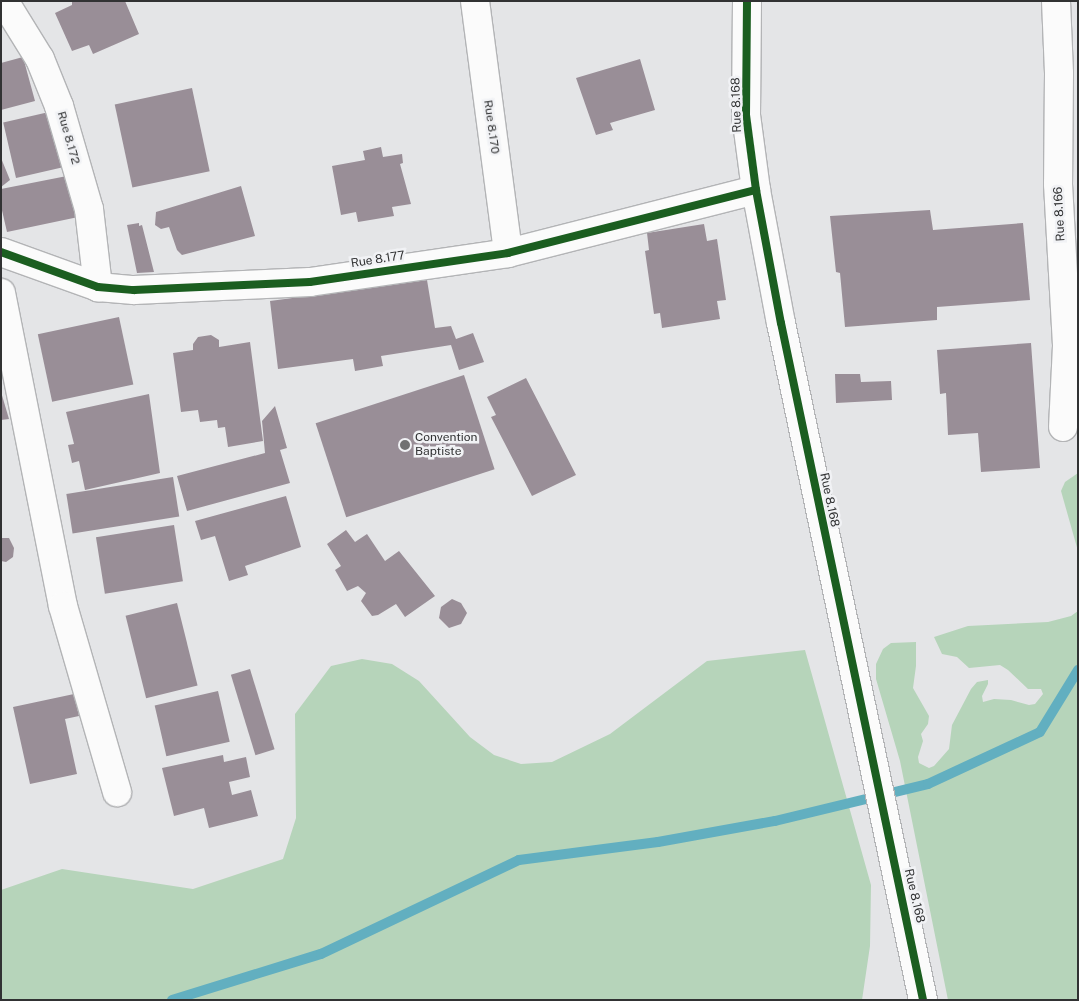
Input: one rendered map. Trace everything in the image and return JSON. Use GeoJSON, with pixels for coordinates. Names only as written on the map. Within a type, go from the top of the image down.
{"type":"FeatureCollection","features":[{"type":"Feature","properties":{"kind":"street","name":"Rue 8.172"},"geometry":{"type":"LineString","coordinates":[[4,1],[40,58],[59,106],[89,209],[98,287]]}},
{"type":"Feature","properties":{"kind":"street","name":"Rue 8.170"},"geometry":{"type":"LineString","coordinates":[[475,1],[508,253]]}},
{"type":"Feature","properties":{"kind":"street","name":"Rue 8.168"},"geometry":{"type":"LineString","coordinates":[[747,1],[746,115],[756,190],[781,323],[923,1000]]}},
{"type":"Feature","properties":{"kind":"street","name":"Rue 8.166"},"geometry":{"type":"LineString","coordinates":[[1056,1],[1059,74],[1058,184],[1068,346],[1063,427]]}},
{"type":"Feature","properties":{"kind":"street","name":"Rue 8.177"},"geometry":{"type":"LineString","coordinates":[[1,252],[98,287],[134,290],[310,282],[508,253],[756,190]]}},
{"type":"Feature","properties":{"kind":"street"},"geometry":{"type":"LineString","coordinates":[[1,293],[63,606],[117,792]]}},
{"type":"Feature","properties":{"kind":"green space"},"geometry":{"type":"Polygon","coordinates":[[[1078,473],[1078,551],[1061,491],[1065,482],[1078,473]]]}},
{"type":"Feature","properties":{"kind":"green space"},"geometry":{"type":"Polygon","coordinates":[[[1078,611],[1078,1000],[948,1000],[900,761],[876,679],[876,664],[883,649],[891,643],[916,642],[916,666],[913,688],[929,716],[928,724],[921,734],[923,741],[918,757],[919,763],[929,768],[934,766],[949,749],[952,725],[971,689],[977,682],[988,680],[982,696],[983,702],[994,699],[1011,700],[1029,705],[1035,704],[1043,694],[1041,689],[1028,689],[1000,665],[969,668],[957,657],[942,654],[934,637],[968,626],[1048,622],[1071,616],[1078,611]]]}},
{"type":"Feature","properties":{"kind":"green space"},"geometry":{"type":"Polygon","coordinates":[[[805,650],[871,885],[870,946],[862,1000],[1,1000],[1,890],[62,869],[193,889],[283,859],[296,818],[295,714],[331,666],[362,659],[392,664],[419,681],[470,737],[494,755],[521,764],[552,762],[610,734],[707,661],[805,650]]]}},
{"type":"Feature","properties":{"kind":"building"},"geometry":{"type":"Polygon","coordinates":[[[72,1],[125,1],[139,34],[93,54],[89,45],[72,51],[55,13],[72,5],[72,1]]]}},
{"type":"Feature","properties":{"kind":"building"},"geometry":{"type":"Polygon","coordinates":[[[23,57],[35,101],[1,110],[1,63],[23,57]]]}},
{"type":"Feature","properties":{"kind":"building"},"geometry":{"type":"Polygon","coordinates":[[[640,59],[655,110],[610,123],[613,130],[596,135],[576,78],[640,59]]]}},
{"type":"Feature","properties":{"kind":"building"},"geometry":{"type":"Polygon","coordinates":[[[192,88],[210,171],[132,188],[115,104],[192,88]]]}},
{"type":"Feature","properties":{"kind":"building"},"geometry":{"type":"Polygon","coordinates":[[[49,112],[62,168],[16,178],[3,123],[49,112]]]}},
{"type":"Feature","properties":{"kind":"building"},"geometry":{"type":"Polygon","coordinates":[[[381,147],[383,157],[402,154],[403,163],[400,164],[411,204],[392,207],[394,216],[358,222],[356,212],[341,215],[332,166],[365,160],[363,151],[381,147]]]}},
{"type":"Feature","properties":{"kind":"building"},"geometry":{"type":"Polygon","coordinates":[[[1,158],[10,180],[1,187],[1,158]]]}},
{"type":"Feature","properties":{"kind":"building"},"geometry":{"type":"Polygon","coordinates":[[[72,175],[83,216],[7,232],[1,206],[1,189],[72,175]]]}},
{"type":"Feature","properties":{"kind":"building"},"geometry":{"type":"Polygon","coordinates":[[[241,186],[255,236],[182,255],[177,250],[169,227],[161,229],[155,225],[156,212],[241,186]]]}},
{"type":"Feature","properties":{"kind":"building"},"geometry":{"type":"Polygon","coordinates":[[[930,210],[933,230],[1023,223],[1030,300],[937,307],[937,320],[845,327],[840,273],[836,272],[830,216],[930,210]]]}},
{"type":"Feature","properties":{"kind":"building"},"geometry":{"type":"Polygon","coordinates":[[[139,223],[139,226],[142,225],[154,272],[137,273],[127,225],[139,223]]]}},
{"type":"Feature","properties":{"kind":"building"},"geometry":{"type":"Polygon","coordinates":[[[704,224],[707,241],[717,239],[726,300],[717,301],[720,319],[662,328],[660,313],[654,314],[645,251],[649,250],[647,233],[704,224]]]}},
{"type":"Feature","properties":{"kind":"building"},"geometry":{"type":"Polygon","coordinates":[[[427,280],[435,328],[451,326],[456,339],[473,333],[484,362],[459,370],[451,345],[381,356],[383,366],[355,371],[353,359],[278,369],[270,301],[427,280]]]}},
{"type":"Feature","properties":{"kind":"building"},"geometry":{"type":"Polygon","coordinates":[[[119,317],[133,384],[52,402],[38,334],[119,317]]]}},
{"type":"Feature","properties":{"kind":"building"},"geometry":{"type":"Polygon","coordinates":[[[211,335],[219,340],[219,347],[250,342],[263,441],[228,447],[225,427],[218,428],[217,420],[200,422],[198,410],[181,412],[173,353],[193,350],[193,344],[198,337],[211,335]]]}},
{"type":"Feature","properties":{"kind":"building"},"geometry":{"type":"Polygon","coordinates":[[[1031,343],[1040,468],[981,472],[978,433],[948,435],[946,393],[940,394],[937,350],[1031,343]]]}},
{"type":"Feature","properties":{"kind":"building"},"geometry":{"type":"Polygon","coordinates":[[[835,374],[860,374],[861,382],[891,381],[892,400],[836,403],[835,374]]]}},
{"type":"Feature","properties":{"kind":"building","name":"Convention Baptiste"},"geometry":{"type":"Polygon","coordinates":[[[464,375],[495,469],[346,517],[316,423],[464,375]]]}},
{"type":"Feature","properties":{"kind":"building"},"geometry":{"type":"Polygon","coordinates":[[[526,378],[576,475],[532,496],[491,417],[496,415],[487,397],[526,378]]]}},
{"type":"Feature","properties":{"kind":"building"},"geometry":{"type":"Polygon","coordinates":[[[1,392],[9,419],[1,420],[1,392]]]}},
{"type":"Feature","properties":{"kind":"building"},"geometry":{"type":"Polygon","coordinates":[[[149,394],[160,473],[85,490],[79,461],[72,463],[68,445],[74,444],[66,412],[149,394]]]}},
{"type":"Feature","properties":{"kind":"building"},"geometry":{"type":"Polygon","coordinates":[[[275,406],[287,448],[280,450],[290,483],[187,511],[177,476],[265,453],[262,421],[275,406]]]}},
{"type":"Feature","properties":{"kind":"building"},"geometry":{"type":"Polygon","coordinates":[[[173,477],[179,517],[73,533],[66,494],[173,477]]]}},
{"type":"Feature","properties":{"kind":"building"},"geometry":{"type":"Polygon","coordinates":[[[286,496],[301,547],[245,566],[248,575],[229,581],[215,536],[201,540],[195,521],[286,496]]]}},
{"type":"Feature","properties":{"kind":"building"},"geometry":{"type":"Polygon","coordinates":[[[174,525],[183,581],[105,594],[96,537],[174,525]]]}},
{"type":"Feature","properties":{"kind":"building"},"geometry":{"type":"Polygon","coordinates":[[[346,530],[355,542],[367,534],[385,561],[399,551],[435,596],[405,617],[396,604],[378,615],[372,616],[361,601],[366,593],[358,586],[347,591],[335,570],[341,566],[327,544],[346,530]]]}},
{"type":"Feature","properties":{"kind":"building"},"geometry":{"type":"Polygon","coordinates":[[[1,538],[9,538],[14,548],[13,557],[6,562],[1,561],[1,538]]]}},
{"type":"Feature","properties":{"kind":"building"},"geometry":{"type":"Polygon","coordinates":[[[452,599],[461,603],[467,613],[461,624],[449,628],[439,618],[441,607],[452,599]]]}},
{"type":"Feature","properties":{"kind":"building"},"geometry":{"type":"Polygon","coordinates":[[[177,603],[198,685],[146,698],[126,616],[177,603]]]}},
{"type":"Feature","properties":{"kind":"building"},"geometry":{"type":"Polygon","coordinates":[[[250,669],[275,749],[255,755],[231,675],[250,669]]]}},
{"type":"Feature","properties":{"kind":"building"},"geometry":{"type":"Polygon","coordinates":[[[218,691],[230,742],[166,756],[155,706],[218,691]]]}},
{"type":"Feature","properties":{"kind":"building"},"geometry":{"type":"Polygon","coordinates":[[[74,694],[79,716],[65,719],[77,774],[30,784],[13,707],[74,694]]]}},
{"type":"Feature","properties":{"kind":"building"},"geometry":{"type":"Polygon","coordinates":[[[223,755],[224,762],[246,757],[250,777],[229,782],[232,795],[251,790],[258,816],[209,828],[204,808],[174,816],[162,768],[223,755]]]}},
{"type":"Feature","properties":{"kind":"waterway"},"geometry":{"type":"LineString","coordinates":[[172,1000],[321,954],[519,860],[658,842],[775,821],[928,784],[1040,732],[1078,670]]}},
{"type":"Feature","properties":{"kind":"cycle path"},"geometry":{"type":"LineString","coordinates":[[747,1],[746,115],[756,190],[781,323],[923,1000]]}},
{"type":"Feature","properties":{"kind":"cycle path"},"geometry":{"type":"LineString","coordinates":[[1,252],[98,287],[134,290],[310,282],[508,253],[756,190]]}},
{"type":"Feature","properties":{"kind":"place","name":"Convention Baptiste"},"geometry":{"type":"Point","coordinates":[405,445]}}]}
